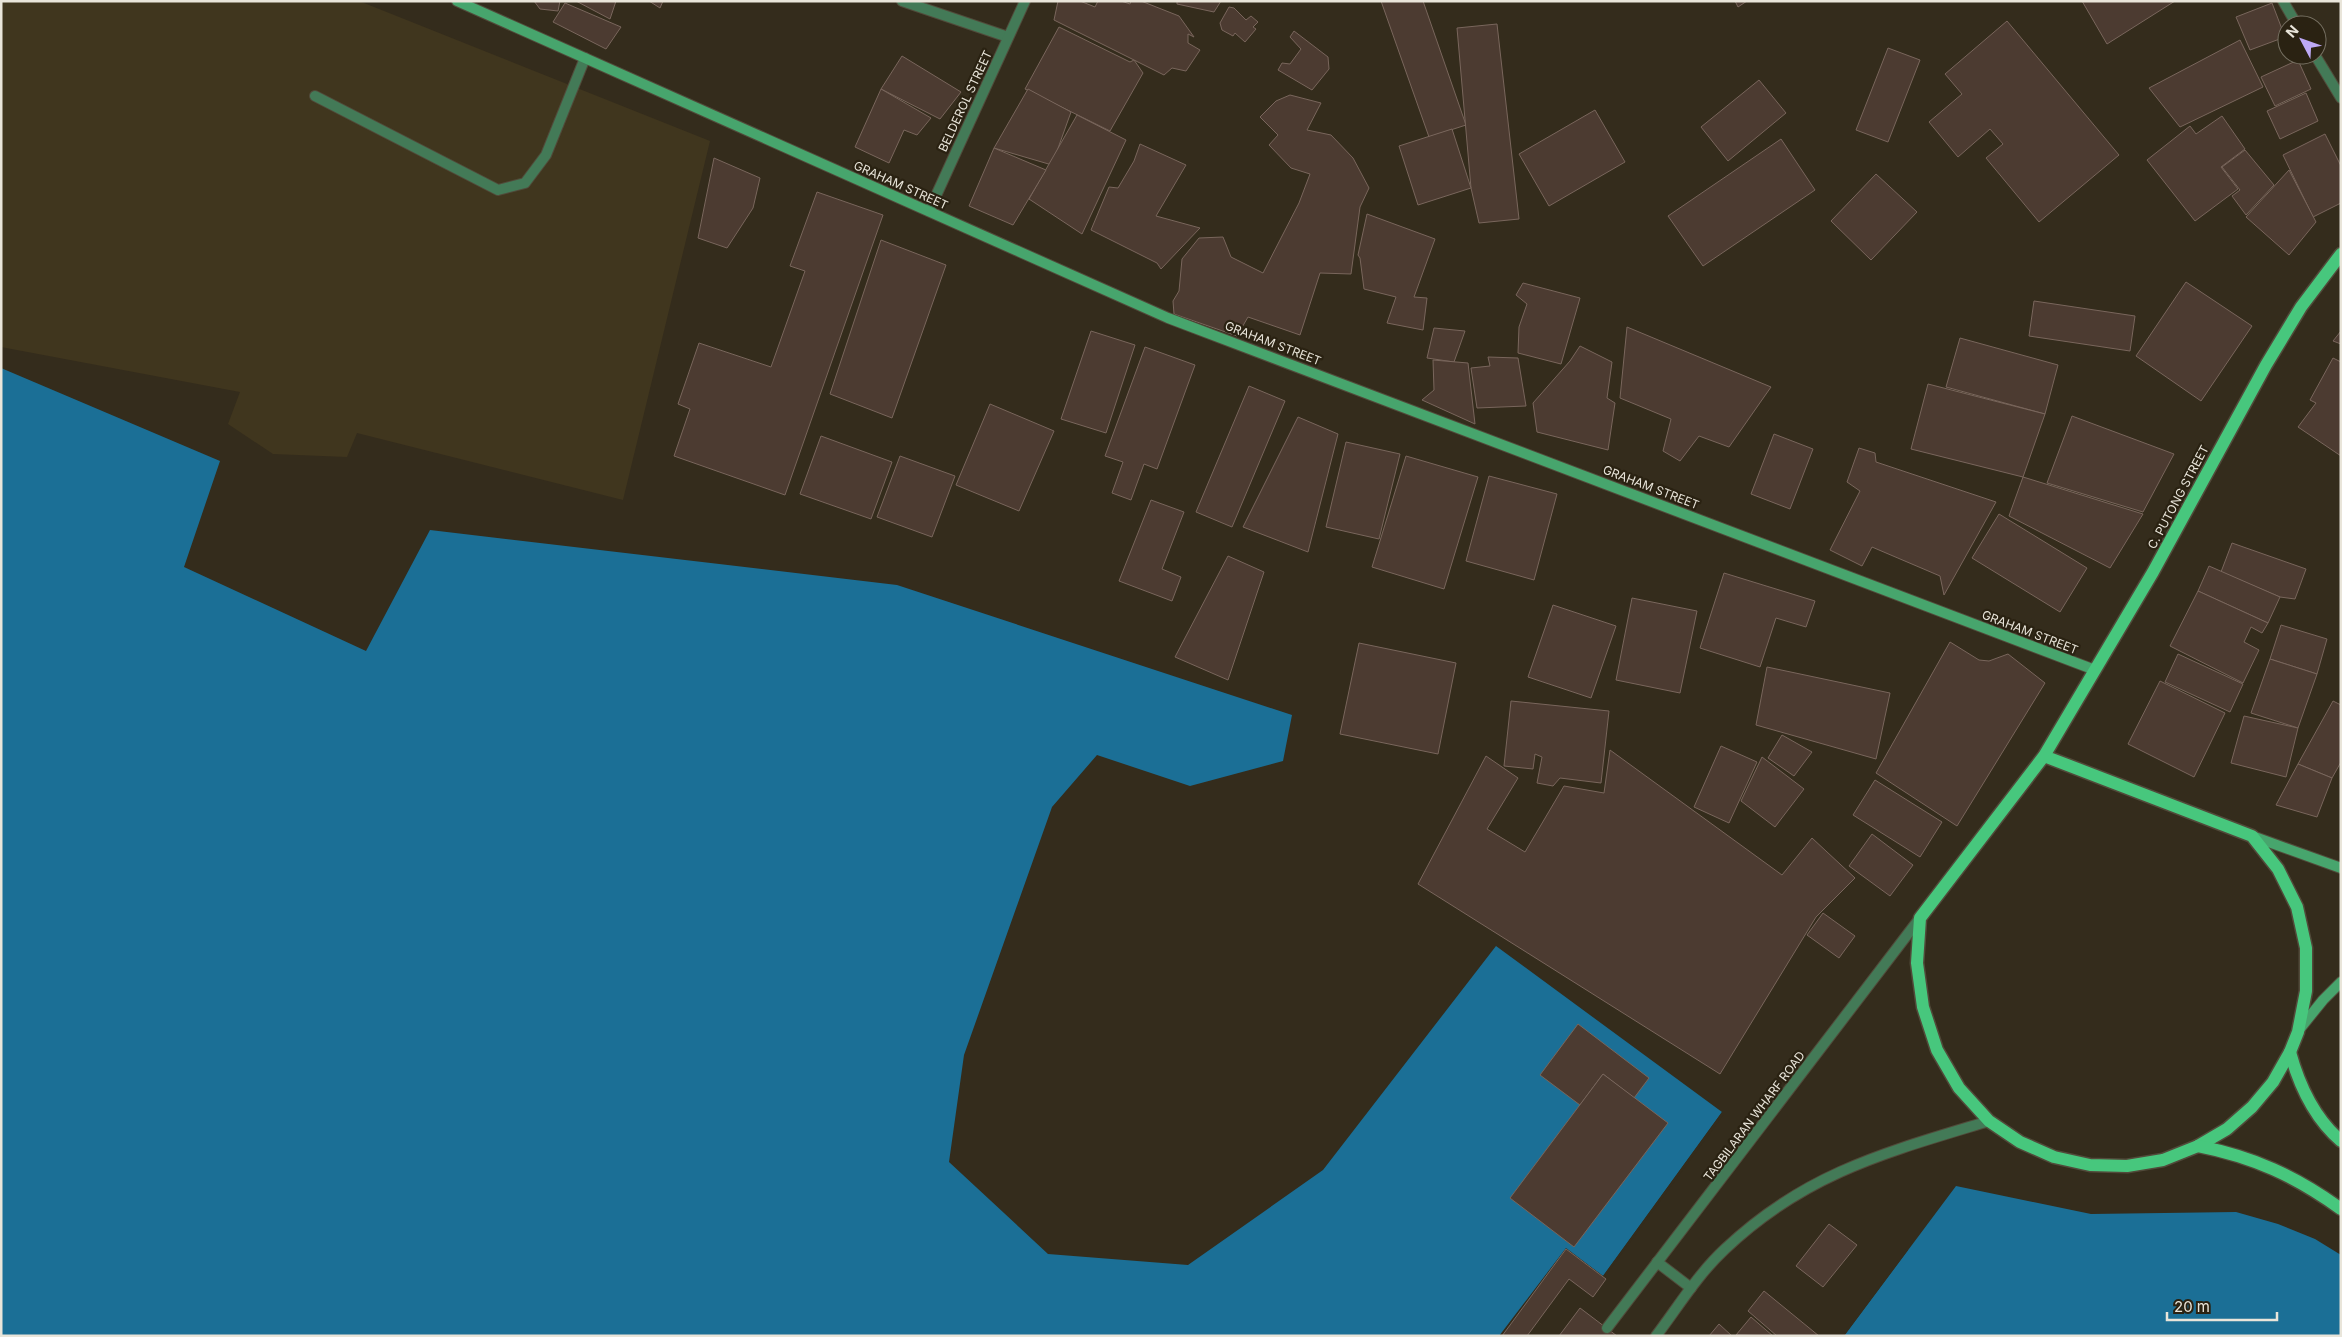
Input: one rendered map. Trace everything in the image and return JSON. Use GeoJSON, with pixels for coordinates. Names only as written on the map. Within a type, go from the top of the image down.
{"type":"FeatureCollection","features":[{"type":"Feature","properties":{"kind":"main road","name":"GRAHAM STREET"},"geometry":{"type":"LineString","coordinates":[[457,1],[1168,318],[2095,670]]}},
{"type":"Feature","properties":{"kind":"main road","name":"C. PUTONG STREET"},"geometry":{"type":"LineString","coordinates":[[1920,918],[2044,756],[2153,572],[2266,365],[2301,307],[2341,254]]}},
{"type":"Feature","properties":{"kind":"main road"},"geometry":{"type":"LineString","coordinates":[[2044,756],[2341,868]]}},
{"type":"Feature","properties":{"kind":"main road"},"geometry":{"type":"LineString","coordinates":[[1920,918],[1917,963],[1922,1007],[1937,1050],[1960,1088],[1989,1121],[2020,1142],[2054,1157],[2090,1165],[2127,1166],[2163,1160],[2198,1146],[2227,1129],[2252,1107],[2273,1082],[2290,1052],[2298,1032],[2306,991],[2306,948],[2296,907],[2278,870],[2252,836]]}},
{"type":"Feature","properties":{"kind":"main road"},"geometry":{"type":"LineString","coordinates":[[2298,1032],[2323,1000],[2341,982]]}},
{"type":"Feature","properties":{"kind":"main road"},"geometry":{"type":"LineString","coordinates":[[2290,1052],[2296,1075],[2307,1097],[2320,1118],[2341,1141]]}},
{"type":"Feature","properties":{"kind":"main road"},"geometry":{"type":"LineString","coordinates":[[2198,1146],[2249,1158],[2273,1168],[2296,1179],[2341,1209]]}},
{"type":"Feature","properties":{"kind":"street"},"geometry":{"type":"LineString","coordinates":[[902,1],[1008,37]]}},
{"type":"Feature","properties":{"kind":"street","name":"BELDEROL STREET"},"geometry":{"type":"LineString","coordinates":[[929,211],[1025,1]]}},
{"type":"Feature","properties":{"kind":"street"},"geometry":{"type":"LineString","coordinates":[[2283,1],[2291,15]]}},
{"type":"Feature","properties":{"kind":"street"},"geometry":{"type":"LineString","coordinates":[[315,96],[498,190],[525,183],[546,155],[585,58]]}},
{"type":"Feature","properties":{"kind":"street"},"geometry":{"type":"LineString","coordinates":[[2321,65],[2341,98]]}},
{"type":"Feature","properties":{"kind":"street","name":"TAGBILARAN WHARF ROAD"},"geometry":{"type":"LineString","coordinates":[[1607,1328],[1920,918]]}},
{"type":"Feature","properties":{"kind":"street"},"geometry":{"type":"LineString","coordinates":[[1656,1336],[1691,1288],[1723,1250],[1761,1217],[1810,1185],[1890,1151],[1989,1121]]}},
{"type":"Feature","properties":{"kind":"street"},"geometry":{"type":"LineString","coordinates":[[1657,1262],[1691,1288]]}},
{"type":"Feature","properties":{"kind":"shaded area"},"geometry":{"type":"Polygon","coordinates":[[[1,1],[359,1],[710,141],[623,500],[357,433],[347,457],[273,454],[228,424],[240,392],[1,347],[1,1]]]}},
{"type":"Feature","properties":{"kind":"water"},"geometry":{"type":"Polygon","coordinates":[[[1,368],[220,461],[184,567],[366,651],[430,530],[897,585],[1292,715],[1283,761],[1190,786],[1097,755],[1052,807],[964,1055],[949,1162],[1048,1254],[1188,1265],[1323,1170],[1496,946],[1722,1112],[1603,1276],[1566,1248],[1499,1336],[1,1336],[1,368]]]}},
{"type":"Feature","properties":{"kind":"water"},"geometry":{"type":"Polygon","coordinates":[[[1956,1186],[2091,1214],[2236,1212],[2278,1224],[2315,1239],[2341,1255],[2341,1336],[1844,1336],[1956,1186]]]}},
{"type":"Feature","properties":{"kind":"pier"},"geometry":{"type":"Polygon","coordinates":[[[1722,1112],[1724,1114],[1604,1278],[1566,1251],[1500,1336],[1566,1249],[1603,1276],[1722,1112]]]}},
{"type":"Feature","properties":{"kind":"pier"},"geometry":{"type":"Polygon","coordinates":[[[1906,1249],[1908,1250],[1844,1336],[1842,1336],[1906,1249]]]}},
{"type":"Feature","properties":{"kind":"building"},"geometry":{"type":"Polygon","coordinates":[[[534,1],[560,1],[558,11],[540,9],[534,1]]]}},
{"type":"Feature","properties":{"kind":"building"},"geometry":{"type":"Polygon","coordinates":[[[576,1],[616,1],[610,19],[576,1]]]}},
{"type":"Feature","properties":{"kind":"building"},"geometry":{"type":"Polygon","coordinates":[[[649,1],[663,1],[660,8],[649,1]]]}},
{"type":"Feature","properties":{"kind":"building"},"geometry":{"type":"Polygon","coordinates":[[[1058,1],[1080,1],[1095,7],[1098,1],[1121,1],[1130,4],[1131,1],[1141,1],[1179,16],[1194,37],[1188,34],[1188,43],[1200,50],[1186,71],[1172,68],[1164,75],[1054,20],[1058,1]]]}},
{"type":"Feature","properties":{"kind":"building"},"geometry":{"type":"Polygon","coordinates":[[[1177,1],[1221,1],[1214,12],[1177,4],[1177,1]]]}},
{"type":"Feature","properties":{"kind":"building"},"geometry":{"type":"Polygon","coordinates":[[[1381,1],[1423,1],[1466,125],[1429,137],[1381,1]]]}},
{"type":"Feature","properties":{"kind":"building"},"geometry":{"type":"Polygon","coordinates":[[[1735,1],[1747,1],[1738,7],[1735,1]]]}},
{"type":"Feature","properties":{"kind":"building"},"geometry":{"type":"Polygon","coordinates":[[[2082,1],[2175,1],[2107,44],[2082,1]]]}},
{"type":"Feature","properties":{"kind":"building"},"geometry":{"type":"Polygon","coordinates":[[[565,3],[621,27],[606,49],[553,22],[565,3]]]}},
{"type":"Feature","properties":{"kind":"building"},"geometry":{"type":"Polygon","coordinates":[[[2272,3],[2277,16],[2277,40],[2250,50],[2236,17],[2272,3]]]}},
{"type":"Feature","properties":{"kind":"building"},"geometry":{"type":"Polygon","coordinates":[[[1229,7],[1234,8],[1246,20],[1251,16],[1258,22],[1253,27],[1256,29],[1245,42],[1235,33],[1233,36],[1222,30],[1220,23],[1229,7]]]}},
{"type":"Feature","properties":{"kind":"building"},"geometry":{"type":"Polygon","coordinates":[[[2007,21],[2119,155],[2039,222],[1986,158],[2003,144],[1990,129],[1958,157],[1929,122],[1962,94],[1945,74],[2007,21]]]}},
{"type":"Feature","properties":{"kind":"building"},"geometry":{"type":"Polygon","coordinates":[[[1497,24],[1519,219],[1479,223],[1471,188],[1457,28],[1497,24]]]}},
{"type":"Feature","properties":{"kind":"building"},"geometry":{"type":"Polygon","coordinates":[[[1059,27],[1130,62],[1134,60],[1143,73],[1110,131],[1025,89],[1059,27]]]}},
{"type":"Feature","properties":{"kind":"building"},"geometry":{"type":"Polygon","coordinates":[[[1294,31],[1328,57],[1329,69],[1312,90],[1278,70],[1282,63],[1290,64],[1301,49],[1290,37],[1294,31]]]}},
{"type":"Feature","properties":{"kind":"building"},"geometry":{"type":"Polygon","coordinates":[[[2240,40],[2263,87],[2180,127],[2149,88],[2240,40]]]}},
{"type":"Feature","properties":{"kind":"building"},"geometry":{"type":"Polygon","coordinates":[[[1888,48],[1920,60],[1888,142],[1856,130],[1888,48]]]}},
{"type":"Feature","properties":{"kind":"building"},"geometry":{"type":"Polygon","coordinates":[[[902,56],[961,92],[940,119],[881,89],[902,56]]]}},
{"type":"Feature","properties":{"kind":"building"},"geometry":{"type":"Polygon","coordinates":[[[2287,65],[2300,65],[2311,89],[2275,106],[2261,77],[2287,65]]]}},
{"type":"Feature","properties":{"kind":"building"},"geometry":{"type":"Polygon","coordinates":[[[1759,80],[1786,113],[1728,161],[1701,127],[1759,80]]]}},
{"type":"Feature","properties":{"kind":"building"},"geometry":{"type":"Polygon","coordinates":[[[881,89],[931,118],[917,135],[904,130],[889,163],[855,147],[881,89]]]}},
{"type":"Feature","properties":{"kind":"building"},"geometry":{"type":"Polygon","coordinates":[[[1028,89],[1071,112],[1052,165],[994,148],[1028,89]]]}},
{"type":"Feature","properties":{"kind":"building"},"geometry":{"type":"Polygon","coordinates":[[[2306,93],[2318,121],[2280,139],[2267,111],[2306,93]]]}},
{"type":"Feature","properties":{"kind":"building"},"geometry":{"type":"Polygon","coordinates":[[[1290,95],[1321,103],[1307,130],[1331,135],[1353,158],[1369,188],[1360,207],[1351,274],[1320,273],[1300,335],[1248,317],[1237,336],[1174,314],[1173,301],[1179,291],[1182,259],[1199,238],[1223,237],[1231,257],[1263,273],[1299,203],[1310,174],[1291,168],[1269,145],[1278,135],[1260,117],[1276,101],[1290,95]]]}},
{"type":"Feature","properties":{"kind":"building"},"geometry":{"type":"Polygon","coordinates":[[[1595,110],[1625,162],[1549,206],[1519,154],[1595,110]]]}},
{"type":"Feature","properties":{"kind":"building"},"geometry":{"type":"Polygon","coordinates":[[[1077,115],[1126,140],[1082,234],[1029,199],[1077,115]]]}},
{"type":"Feature","properties":{"kind":"building"},"geometry":{"type":"Polygon","coordinates":[[[2222,116],[2245,149],[2221,167],[2238,189],[2195,221],[2147,160],[2190,126],[2196,134],[2222,116]]]}},
{"type":"Feature","properties":{"kind":"building"},"geometry":{"type":"Polygon","coordinates":[[[1452,129],[1471,188],[1418,205],[1399,146],[1452,129]]]}},
{"type":"Feature","properties":{"kind":"building"},"geometry":{"type":"Polygon","coordinates":[[[2325,134],[2341,166],[2341,203],[2313,217],[2283,155],[2325,134]]]}},
{"type":"Feature","properties":{"kind":"building"},"geometry":{"type":"Polygon","coordinates":[[[1781,139],[1815,190],[1703,266],[1668,216],[1781,139]]]}},
{"type":"Feature","properties":{"kind":"building"},"geometry":{"type":"Polygon","coordinates":[[[1140,144],[1186,165],[1156,216],[1200,228],[1161,269],[1157,263],[1091,230],[1109,187],[1118,188],[1134,161],[1140,144]]]}},
{"type":"Feature","properties":{"kind":"building"},"geometry":{"type":"Polygon","coordinates":[[[994,148],[1046,170],[1013,225],[969,206],[994,148]]]}},
{"type":"Feature","properties":{"kind":"building"},"geometry":{"type":"Polygon","coordinates":[[[2245,150],[2274,185],[2246,215],[2232,196],[2240,190],[2222,167],[2245,150]]]}},
{"type":"Feature","properties":{"kind":"building"},"geometry":{"type":"Polygon","coordinates":[[[714,158],[760,178],[753,208],[727,248],[698,238],[714,158]]]}},
{"type":"Feature","properties":{"kind":"building"},"geometry":{"type":"Polygon","coordinates":[[[2289,170],[2316,222],[2289,255],[2246,217],[2289,170]]]}},
{"type":"Feature","properties":{"kind":"building"},"geometry":{"type":"Polygon","coordinates":[[[1876,174],[1917,212],[1871,260],[1831,221],[1876,174]]]}},
{"type":"Feature","properties":{"kind":"building"},"geometry":{"type":"Polygon","coordinates":[[[817,192],[883,215],[785,495],[674,456],[690,409],[678,404],[699,343],[771,367],[805,271],[790,266],[817,192]]]}},
{"type":"Feature","properties":{"kind":"building"},"geometry":{"type":"Polygon","coordinates":[[[1367,214],[1435,239],[1414,297],[1427,298],[1423,330],[1387,323],[1396,297],[1364,289],[1358,255],[1367,214]]]}},
{"type":"Feature","properties":{"kind":"building"},"geometry":{"type":"Polygon","coordinates":[[[881,240],[946,265],[892,418],[830,394],[881,240]]]}},
{"type":"Feature","properties":{"kind":"building"},"geometry":{"type":"Polygon","coordinates":[[[2186,282],[2252,326],[2201,401],[2136,356],[2186,282]]]}},
{"type":"Feature","properties":{"kind":"building"},"geometry":{"type":"Polygon","coordinates":[[[1523,283],[1580,298],[1561,364],[1518,353],[1519,327],[1527,304],[1516,295],[1523,283]]]}},
{"type":"Feature","properties":{"kind":"building"},"geometry":{"type":"Polygon","coordinates":[[[2034,301],[2135,316],[2130,351],[2029,336],[2034,301]]]}},
{"type":"Feature","properties":{"kind":"building"},"geometry":{"type":"Polygon","coordinates":[[[1627,327],[1771,387],[1729,447],[1699,436],[1680,461],[1663,451],[1671,419],[1620,398],[1627,327]]]}},
{"type":"Feature","properties":{"kind":"building"},"geometry":{"type":"Polygon","coordinates":[[[1434,328],[1465,331],[1454,362],[1427,358],[1434,328]]]}},
{"type":"Feature","properties":{"kind":"building"},"geometry":{"type":"Polygon","coordinates":[[[1091,331],[1135,345],[1106,433],[1061,419],[1091,331]]]}},
{"type":"Feature","properties":{"kind":"building"},"geometry":{"type":"Polygon","coordinates":[[[2341,331],[2341,344],[2333,341],[2341,331]]]}},
{"type":"Feature","properties":{"kind":"building"},"geometry":{"type":"Polygon","coordinates":[[[1960,338],[2058,365],[2045,414],[1946,387],[1960,338]]]}},
{"type":"Feature","properties":{"kind":"building"},"geometry":{"type":"Polygon","coordinates":[[[1580,346],[1612,362],[1607,398],[1615,403],[1608,450],[1537,432],[1533,403],[1570,361],[1580,346]]]}},
{"type":"Feature","properties":{"kind":"building"},"geometry":{"type":"Polygon","coordinates":[[[1145,347],[1195,365],[1157,469],[1144,464],[1131,500],[1112,493],[1123,462],[1105,456],[1145,347]]]}},
{"type":"Feature","properties":{"kind":"building"},"geometry":{"type":"Polygon","coordinates":[[[1488,357],[1518,358],[1526,406],[1477,408],[1471,368],[1490,366],[1488,357]]]}},
{"type":"Feature","properties":{"kind":"building"},"geometry":{"type":"Polygon","coordinates":[[[2333,358],[2341,362],[2341,456],[2298,427],[2316,403],[2310,400],[2333,358]]]}},
{"type":"Feature","properties":{"kind":"building"},"geometry":{"type":"Polygon","coordinates":[[[1433,360],[1468,363],[1475,424],[1422,400],[1434,390],[1433,360]]]}},
{"type":"Feature","properties":{"kind":"building"},"geometry":{"type":"Polygon","coordinates":[[[1928,384],[2045,414],[2023,477],[1911,449],[1928,384]]]}},
{"type":"Feature","properties":{"kind":"building"},"geometry":{"type":"Polygon","coordinates":[[[1249,386],[1285,401],[1232,527],[1196,512],[1249,386]]]}},
{"type":"Feature","properties":{"kind":"building"},"geometry":{"type":"Polygon","coordinates":[[[990,404],[1054,431],[1019,511],[956,485],[990,404]]]}},
{"type":"Feature","properties":{"kind":"building"},"geometry":{"type":"Polygon","coordinates":[[[2072,416],[2174,454],[2143,512],[2047,483],[2072,416]]]}},
{"type":"Feature","properties":{"kind":"building"},"geometry":{"type":"Polygon","coordinates":[[[1298,417],[1338,434],[1308,552],[1243,527],[1298,417]]]}},
{"type":"Feature","properties":{"kind":"building"},"geometry":{"type":"Polygon","coordinates":[[[1774,434],[1813,449],[1790,509],[1751,494],[1774,434]]]}},
{"type":"Feature","properties":{"kind":"building"},"geometry":{"type":"Polygon","coordinates":[[[821,436],[892,462],[871,519],[800,494],[821,436]]]}},
{"type":"Feature","properties":{"kind":"building"},"geometry":{"type":"Polygon","coordinates":[[[1346,442],[1400,454],[1379,539],[1326,527],[1346,442]]]}},
{"type":"Feature","properties":{"kind":"building"},"geometry":{"type":"Polygon","coordinates":[[[1859,448],[1875,453],[1876,462],[1996,502],[1944,595],[1940,576],[1872,547],[1862,566],[1830,550],[1860,491],[1847,482],[1859,448]]]}},
{"type":"Feature","properties":{"kind":"building"},"geometry":{"type":"Polygon","coordinates":[[[900,456],[955,476],[932,537],[877,517],[900,456]]]}},
{"type":"Feature","properties":{"kind":"building"},"geometry":{"type":"Polygon","coordinates":[[[1406,456],[1478,477],[1444,589],[1372,567],[1406,456]]]}},
{"type":"Feature","properties":{"kind":"building"},"geometry":{"type":"Polygon","coordinates":[[[1489,476],[1557,494],[1534,580],[1466,561],[1489,476]]]}},
{"type":"Feature","properties":{"kind":"building"},"geometry":{"type":"Polygon","coordinates":[[[2023,477],[2143,514],[2110,568],[2009,516],[2023,477]]]}},
{"type":"Feature","properties":{"kind":"building"},"geometry":{"type":"Polygon","coordinates":[[[1151,500],[1184,512],[1162,569],[1181,577],[1172,601],[1119,581],[1151,500]]]}},
{"type":"Feature","properties":{"kind":"building"},"geometry":{"type":"Polygon","coordinates":[[[1999,514],[2087,568],[2060,612],[1972,558],[1999,514]]]}},
{"type":"Feature","properties":{"kind":"building"},"geometry":{"type":"Polygon","coordinates":[[[2232,543],[2306,569],[2295,599],[2280,597],[2221,572],[2232,543]]]}},
{"type":"Feature","properties":{"kind":"building"},"geometry":{"type":"Polygon","coordinates":[[[1228,556],[1264,572],[1228,680],[1175,657],[1228,556]]]}},
{"type":"Feature","properties":{"kind":"building"},"geometry":{"type":"Polygon","coordinates":[[[2209,566],[2280,597],[2268,623],[2198,591],[2209,566]]]}},
{"type":"Feature","properties":{"kind":"building"},"geometry":{"type":"Polygon","coordinates":[[[1724,573],[1815,601],[1806,627],[1776,618],[1760,667],[1700,648],[1724,573]]]}},
{"type":"Feature","properties":{"kind":"building"},"geometry":{"type":"Polygon","coordinates":[[[2198,591],[2268,623],[2262,633],[2251,627],[2244,642],[2259,650],[2243,683],[2170,646],[2198,591]]]}},
{"type":"Feature","properties":{"kind":"building"},"geometry":{"type":"Polygon","coordinates":[[[1632,598],[1697,611],[1680,693],[1616,680],[1632,598]]]}},
{"type":"Feature","properties":{"kind":"building"},"geometry":{"type":"Polygon","coordinates":[[[1553,605],[1616,626],[1591,698],[1528,677],[1553,605]]]}},
{"type":"Feature","properties":{"kind":"building"},"geometry":{"type":"Polygon","coordinates":[[[2281,625],[2327,639],[2317,674],[2270,659],[2281,625]]]}},
{"type":"Feature","properties":{"kind":"building"},"geometry":{"type":"Polygon","coordinates":[[[1950,642],[1979,660],[1989,661],[2008,654],[2045,683],[1957,826],[1876,773],[1950,642]]]}},
{"type":"Feature","properties":{"kind":"building"},"geometry":{"type":"Polygon","coordinates":[[[1359,643],[1456,663],[1438,754],[1340,734],[1359,643]]]}},
{"type":"Feature","properties":{"kind":"building"},"geometry":{"type":"Polygon","coordinates":[[[2178,654],[2243,684],[2230,712],[2165,682],[2178,654]]]}},
{"type":"Feature","properties":{"kind":"building"},"geometry":{"type":"Polygon","coordinates":[[[2270,659],[2317,674],[2298,728],[2251,713],[2270,659]]]}},
{"type":"Feature","properties":{"kind":"building"},"geometry":{"type":"Polygon","coordinates":[[[1767,667],[1890,693],[1876,759],[1756,725],[1767,667]]]}},
{"type":"Feature","properties":{"kind":"building"},"geometry":{"type":"Polygon","coordinates":[[[2160,681],[2225,713],[2194,777],[2128,744],[2160,681]]]}},
{"type":"Feature","properties":{"kind":"building"},"geometry":{"type":"Polygon","coordinates":[[[1511,701],[1609,711],[1601,783],[1560,778],[1553,786],[1537,783],[1542,757],[1535,754],[1533,769],[1504,766],[1511,701]]]}},
{"type":"Feature","properties":{"kind":"building"},"geometry":{"type":"Polygon","coordinates":[[[2333,701],[2341,705],[2341,762],[2332,778],[2298,764],[2333,701]]]}},
{"type":"Feature","properties":{"kind":"building"},"geometry":{"type":"Polygon","coordinates":[[[2244,716],[2298,728],[2286,777],[2231,763],[2244,716]]]}},
{"type":"Feature","properties":{"kind":"building"},"geometry":{"type":"Polygon","coordinates":[[[1782,735],[1812,752],[1794,776],[1768,758],[1782,735]]]}},
{"type":"Feature","properties":{"kind":"building"},"geometry":{"type":"Polygon","coordinates":[[[1721,746],[1757,762],[1729,823],[1694,807],[1721,746]]]}},
{"type":"Feature","properties":{"kind":"building"},"geometry":{"type":"Polygon","coordinates":[[[1610,750],[1782,875],[1812,838],[1855,878],[1816,917],[1720,1074],[1418,884],[1486,756],[1518,778],[1487,829],[1525,852],[1564,786],[1604,793],[1610,750]]]}},
{"type":"Feature","properties":{"kind":"building"},"geometry":{"type":"Polygon","coordinates":[[[1762,757],[1804,789],[1775,827],[1741,801],[1762,757]]]}},
{"type":"Feature","properties":{"kind":"building"},"geometry":{"type":"Polygon","coordinates":[[[2298,764],[2332,778],[2317,817],[2276,805],[2298,764]]]}},
{"type":"Feature","properties":{"kind":"building"},"geometry":{"type":"Polygon","coordinates":[[[1875,780],[1942,822],[1920,857],[1853,815],[1875,780]]]}},
{"type":"Feature","properties":{"kind":"building"},"geometry":{"type":"Polygon","coordinates":[[[1872,834],[1913,865],[1890,896],[1849,866],[1872,834]]]}},
{"type":"Feature","properties":{"kind":"building"},"geometry":{"type":"Polygon","coordinates":[[[1823,913],[1855,936],[1839,958],[1807,935],[1823,913]]]}},
{"type":"Feature","properties":{"kind":"building"},"geometry":{"type":"Polygon","coordinates":[[[1578,1024],[1649,1078],[1634,1098],[1603,1074],[1580,1105],[1540,1075],[1578,1024]]]}},
{"type":"Feature","properties":{"kind":"building"},"geometry":{"type":"Polygon","coordinates":[[[1603,1074],[1668,1123],[1574,1247],[1510,1198],[1603,1074]]]}},
{"type":"Feature","properties":{"kind":"building"},"geometry":{"type":"Polygon","coordinates":[[[1829,1224],[1857,1245],[1823,1287],[1796,1266],[1829,1224]]]}},
{"type":"Feature","properties":{"kind":"building"},"geometry":{"type":"Polygon","coordinates":[[[1566,1249],[1606,1279],[1593,1297],[1569,1279],[1527,1336],[1502,1336],[1566,1249]]]}},
{"type":"Feature","properties":{"kind":"building"},"geometry":{"type":"Polygon","coordinates":[[[1764,1291],[1819,1336],[1777,1336],[1748,1311],[1764,1291]]]}},
{"type":"Feature","properties":{"kind":"building"},"geometry":{"type":"Polygon","coordinates":[[[1580,1308],[1617,1336],[1559,1336],[1580,1308]]]}},
{"type":"Feature","properties":{"kind":"building"},"geometry":{"type":"Polygon","coordinates":[[[1751,1317],[1773,1336],[1736,1335],[1751,1317]]]}},
{"type":"Feature","properties":{"kind":"building"},"geometry":{"type":"Polygon","coordinates":[[[1719,1324],[1732,1336],[1709,1336],[1719,1324]]]}}]}
